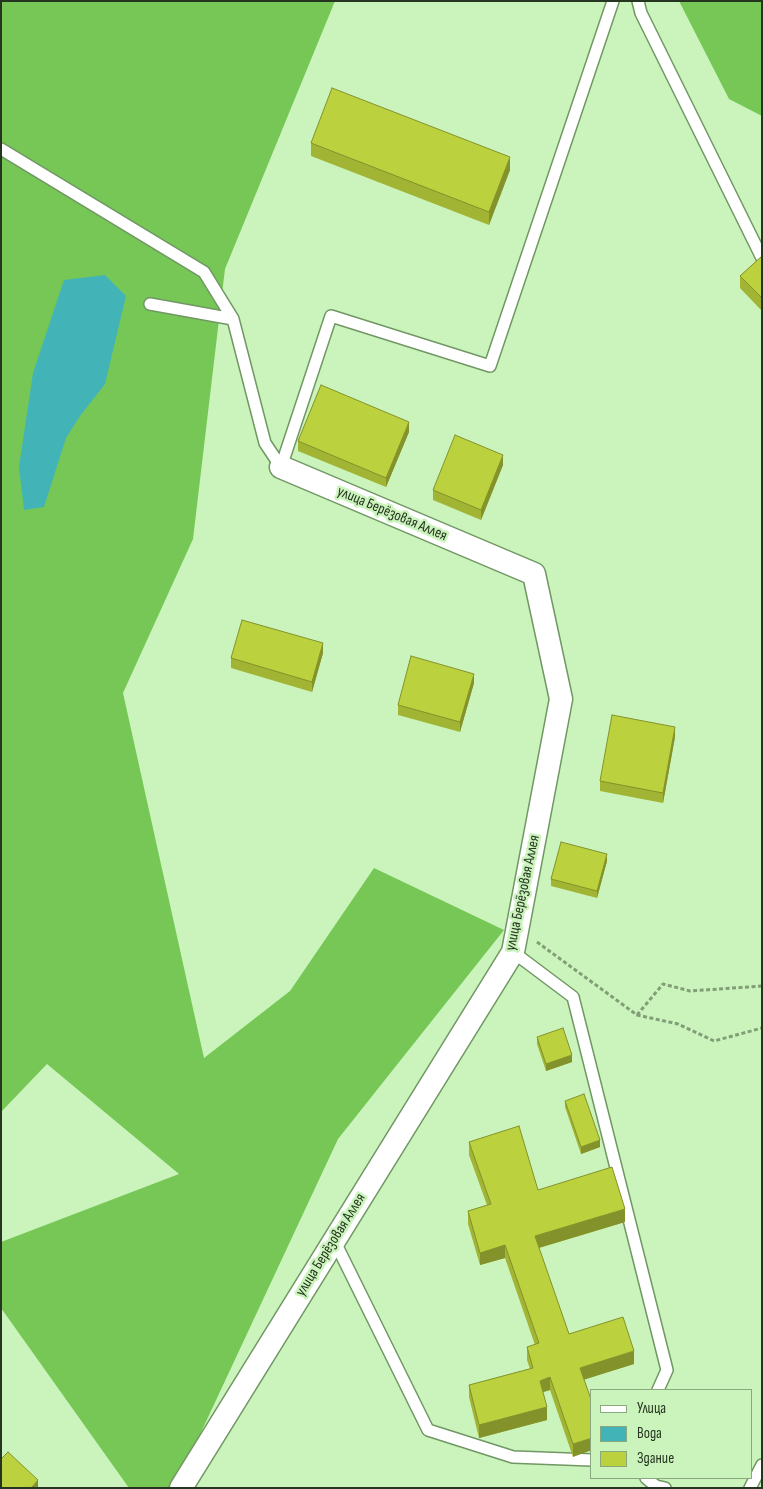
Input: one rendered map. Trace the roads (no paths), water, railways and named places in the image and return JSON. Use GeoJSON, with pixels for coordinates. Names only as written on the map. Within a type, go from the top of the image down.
{"type":"FeatureCollection","features":[{"type":"Feature","properties":{"kind":"street","name":"улица Берёзовая Аллея"},"geometry":{"type":"LineString","coordinates":[[181,1488],[514,944],[561,699],[534,574],[281,468]]}},
{"type":"Feature","properties":{"kind":"lane"},"geometry":{"type":"LineString","coordinates":[[281,468],[331,316],[490,366],[613,1]]}},
{"type":"Feature","properties":{"kind":"lane"},"geometry":{"type":"LineString","coordinates":[[638,1],[762,258]]}},
{"type":"Feature","properties":{"kind":"lane"},"geometry":{"type":"LineString","coordinates":[[1,149],[204,272],[233,319],[265,442],[281,468]]}},
{"type":"Feature","properties":{"kind":"lane"},"geometry":{"type":"LineString","coordinates":[[150,304],[233,319]]}},
{"type":"Feature","properties":{"kind":"lane"},"geometry":{"type":"LineString","coordinates":[[514,944],[573,997],[667,1370],[658,1389]]}},
{"type":"Feature","properties":{"kind":"lane"},"geometry":{"type":"LineString","coordinates":[[334,1240],[428,1430],[513,1457],[590,1460]]}},
{"type":"Feature","properties":{"kind":"lane"},"geometry":{"type":"LineString","coordinates":[[750,1488],[762,1465]]}},
{"type":"Feature","properties":{"kind":"lane"},"geometry":{"type":"LineString","coordinates":[[647,1479],[656,1486],[665,1488]]}},
{"type":"Feature","properties":{"kind":"water"},"geometry":{"type":"Polygon","coordinates":[[[105,275],[126,296],[105,384],[80,416],[66,438],[44,507],[24,510],[19,467],[33,373],[64,280],[105,275]]]}}]}
